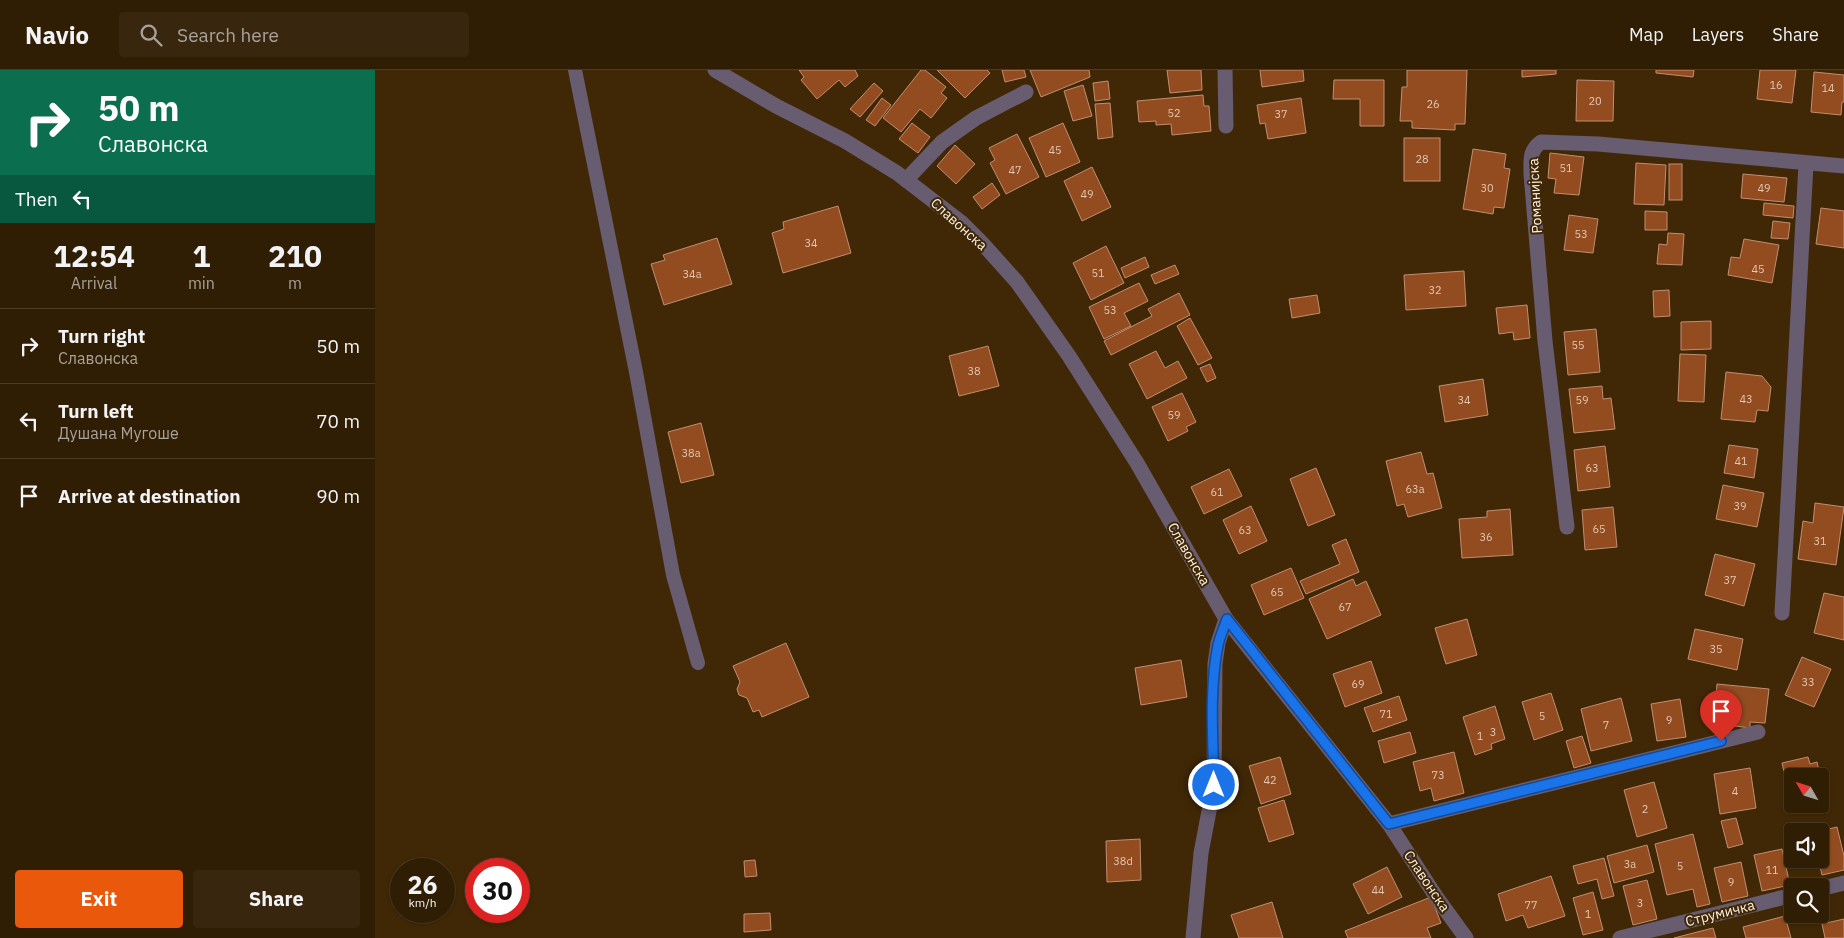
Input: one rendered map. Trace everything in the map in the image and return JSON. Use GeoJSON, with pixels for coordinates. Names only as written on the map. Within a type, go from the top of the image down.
{"type":"FeatureCollection","features":[{"type":"Feature","properties":{"kind":"street","name":"Славонска"},"geometry":{"type":"LineString","coordinates":[[716,70],[776,106],[845,141],[906,180],[962,223],[1017,282],[1069,356],[1137,463],[1227,619],[1389,824],[1437,898],[1466,938]]}},
{"type":"Feature","properties":{"kind":"street"},"geometry":{"type":"LineString","coordinates":[[1225,70],[1226,126]]}},
{"type":"Feature","properties":{"kind":"street"},"geometry":{"type":"LineString","coordinates":[[906,180],[942,142],[976,118],[1025,92]]}},
{"type":"Feature","properties":{"kind":"street","name":"Романијска"},"geometry":{"type":"LineString","coordinates":[[1567,527],[1545,331],[1531,174],[1531,157],[1534,148],[1541,142],[1598,144],[1844,166]]}},
{"type":"Feature","properties":{"kind":"street"},"geometry":{"type":"LineString","coordinates":[[1782,613],[1806,164]]}},
{"type":"Feature","properties":{"kind":"street"},"geometry":{"type":"LineString","coordinates":[[1193,938],[1201,853],[1214,785],[1213,718],[1215,664],[1218,643],[1227,619]]}},
{"type":"Feature","properties":{"kind":"street"},"geometry":{"type":"LineString","coordinates":[[1389,824],[1758,732]]}},
{"type":"Feature","properties":{"kind":"street"},"geometry":{"type":"LineString","coordinates":[[1829,887],[1844,883]]}},
{"type":"Feature","properties":{"kind":"street","name":"Струмичка"},"geometry":{"type":"LineString","coordinates":[[1619,938],[1784,897]]}},
{"type":"Feature","properties":{"kind":"lane"},"geometry":{"type":"LineString","coordinates":[[575,70],[636,372],[673,575],[698,663]]}},
{"type":"Feature","properties":{"kind":"building"},"geometry":{"type":"Polygon","coordinates":[[[799,70],[855,70],[858,76],[845,87],[839,80],[817,99],[801,80],[804,77],[799,70]]]}},
{"type":"Feature","properties":{"kind":"building"},"geometry":{"type":"Polygon","coordinates":[[[921,70],[925,70],[946,87],[941,93],[947,98],[931,118],[920,109],[901,132],[883,118],[921,70]]]}},
{"type":"Feature","properties":{"kind":"building"},"geometry":{"type":"Polygon","coordinates":[[[937,70],[987,70],[990,73],[965,98],[937,70]]]}},
{"type":"Feature","properties":{"kind":"building"},"geometry":{"type":"Polygon","coordinates":[[[1002,70],[1024,70],[1026,77],[1005,82],[1002,70]]]}},
{"type":"Feature","properties":{"kind":"building"},"geometry":{"type":"Polygon","coordinates":[[[1030,70],[1089,70],[1090,77],[1041,97],[1030,70]]]}},
{"type":"Feature","properties":{"kind":"building"},"geometry":{"type":"Polygon","coordinates":[[[1167,70],[1201,70],[1202,90],[1170,93],[1167,70]]]}},
{"type":"Feature","properties":{"kind":"building"},"geometry":{"type":"Polygon","coordinates":[[[1260,70],[1303,70],[1304,81],[1262,87],[1260,70]]]}},
{"type":"Feature","properties":{"kind":"building"},"geometry":{"type":"Polygon","coordinates":[[[1407,70],[1467,70],[1465,124],[1455,124],[1455,130],[1412,128],[1412,121],[1400,121],[1402,87],[1407,87],[1407,70]]]}},
{"type":"Feature","properties":{"kind":"building"},"geometry":{"type":"Polygon","coordinates":[[[1522,70],[1556,70],[1556,74],[1522,77],[1522,70]]]}},
{"type":"Feature","properties":{"kind":"building"},"geometry":{"type":"Polygon","coordinates":[[[1656,70],[1694,70],[1693,77],[1656,73],[1656,70]]]}},
{"type":"Feature","properties":{"kind":"building"},"geometry":{"type":"Polygon","coordinates":[[[1760,70],[1796,70],[1792,103],[1757,99],[1760,70]]]}},
{"type":"Feature","properties":{"kind":"building"},"geometry":{"type":"Polygon","coordinates":[[[1814,72],[1844,75],[1844,102],[1842,102],[1841,115],[1811,112],[1814,72]]]}},
{"type":"Feature","properties":{"kind":"building"},"geometry":{"type":"Polygon","coordinates":[[[1334,80],[1384,80],[1384,126],[1360,126],[1360,99],[1333,99],[1334,80]]]}},
{"type":"Feature","properties":{"kind":"building"},"geometry":{"type":"Polygon","coordinates":[[[1577,80],[1614,81],[1613,121],[1576,121],[1577,80]]]}},
{"type":"Feature","properties":{"kind":"building"},"geometry":{"type":"Polygon","coordinates":[[[1108,81],[1110,99],[1095,101],[1093,83],[1108,81]]]}},
{"type":"Feature","properties":{"kind":"building"},"geometry":{"type":"Polygon","coordinates":[[[874,83],[883,91],[860,117],[850,109],[874,83]]]}},
{"type":"Feature","properties":{"kind":"building"},"geometry":{"type":"Polygon","coordinates":[[[1083,85],[1092,116],[1073,121],[1064,91],[1083,85]]]}},
{"type":"Feature","properties":{"kind":"building"},"geometry":{"type":"Polygon","coordinates":[[[1203,95],[1204,106],[1209,106],[1211,131],[1172,135],[1171,124],[1156,125],[1156,121],[1139,122],[1137,101],[1203,95]]]}},
{"type":"Feature","properties":{"kind":"building"},"geometry":{"type":"Polygon","coordinates":[[[882,98],[891,105],[875,126],[866,120],[882,98]]]}},
{"type":"Feature","properties":{"kind":"building"},"geometry":{"type":"Polygon","coordinates":[[[1301,98],[1306,133],[1268,139],[1265,123],[1260,124],[1257,105],[1301,98]]]}},
{"type":"Feature","properties":{"kind":"building"},"geometry":{"type":"Polygon","coordinates":[[[1110,103],[1113,137],[1098,139],[1095,104],[1110,103]]]}},
{"type":"Feature","properties":{"kind":"building"},"geometry":{"type":"Polygon","coordinates":[[[912,123],[930,137],[918,153],[899,139],[912,123]]]}},
{"type":"Feature","properties":{"kind":"building"},"geometry":{"type":"Polygon","coordinates":[[[1063,123],[1080,162],[1046,177],[1029,138],[1063,123]]]}},
{"type":"Feature","properties":{"kind":"building"},"geometry":{"type":"Polygon","coordinates":[[[1017,134],[1039,177],[1006,194],[990,163],[995,160],[989,148],[1017,134]]]}},
{"type":"Feature","properties":{"kind":"building"},"geometry":{"type":"Polygon","coordinates":[[[1404,138],[1440,138],[1440,181],[1404,181],[1404,138]]]}},
{"type":"Feature","properties":{"kind":"building"},"geometry":{"type":"Polygon","coordinates":[[[955,145],[975,164],[956,184],[937,166],[955,145]]]}},
{"type":"Feature","properties":{"kind":"building"},"geometry":{"type":"Polygon","coordinates":[[[1473,149],[1506,154],[1504,168],[1510,169],[1504,208],[1494,207],[1493,214],[1463,209],[1473,149]]]}},
{"type":"Feature","properties":{"kind":"building"},"geometry":{"type":"Polygon","coordinates":[[[1550,153],[1584,157],[1579,195],[1554,193],[1556,179],[1548,178],[1550,153]]]}},
{"type":"Feature","properties":{"kind":"building"},"geometry":{"type":"Polygon","coordinates":[[[1636,163],[1666,165],[1664,205],[1634,204],[1636,163]]]}},
{"type":"Feature","properties":{"kind":"building"},"geometry":{"type":"Polygon","coordinates":[[[1669,164],[1682,164],[1682,200],[1669,200],[1669,164]]]}},
{"type":"Feature","properties":{"kind":"building"},"geometry":{"type":"Polygon","coordinates":[[[1092,167],[1111,207],[1082,221],[1064,181],[1092,167]]]}},
{"type":"Feature","properties":{"kind":"building"},"geometry":{"type":"Polygon","coordinates":[[[1743,174],[1787,178],[1784,202],[1741,198],[1743,174]]]}},
{"type":"Feature","properties":{"kind":"building"},"geometry":{"type":"Polygon","coordinates":[[[992,183],[1000,195],[982,209],[973,197],[992,183]]]}},
{"type":"Feature","properties":{"kind":"building"},"geometry":{"type":"Polygon","coordinates":[[[1764,203],[1794,206],[1793,218],[1763,215],[1764,203]]]}},
{"type":"Feature","properties":{"kind":"building"},"geometry":{"type":"Polygon","coordinates":[[[838,206],[851,253],[783,273],[772,233],[784,229],[783,222],[838,206]]]}},
{"type":"Feature","properties":{"kind":"building"},"geometry":{"type":"Polygon","coordinates":[[[1821,208],[1844,211],[1844,248],[1816,244],[1821,208]]]}},
{"type":"Feature","properties":{"kind":"building"},"geometry":{"type":"Polygon","coordinates":[[[1645,211],[1667,212],[1667,230],[1645,230],[1645,211]]]}},
{"type":"Feature","properties":{"kind":"building"},"geometry":{"type":"Polygon","coordinates":[[[1569,215],[1598,219],[1593,253],[1564,250],[1569,215]]]}},
{"type":"Feature","properties":{"kind":"building"},"geometry":{"type":"Polygon","coordinates":[[[1773,221],[1790,223],[1788,239],[1771,238],[1773,221]]]}},
{"type":"Feature","properties":{"kind":"building"},"geometry":{"type":"Polygon","coordinates":[[[1668,233],[1684,234],[1682,265],[1657,264],[1659,244],[1667,245],[1668,233]]]}},
{"type":"Feature","properties":{"kind":"building"},"geometry":{"type":"Polygon","coordinates":[[[717,238],[732,284],[664,305],[651,264],[665,260],[663,255],[717,238]]]}},
{"type":"Feature","properties":{"kind":"building"},"geometry":{"type":"Polygon","coordinates":[[[1744,239],[1779,245],[1772,283],[1728,275],[1731,257],[1740,258],[1744,239]]]}},
{"type":"Feature","properties":{"kind":"building"},"geometry":{"type":"Polygon","coordinates":[[[1106,246],[1124,283],[1091,300],[1073,263],[1106,246]]]}},
{"type":"Feature","properties":{"kind":"building"},"geometry":{"type":"Polygon","coordinates":[[[1145,257],[1149,267],[1125,278],[1121,268],[1145,257]]]}},
{"type":"Feature","properties":{"kind":"building"},"geometry":{"type":"Polygon","coordinates":[[[1175,265],[1179,274],[1155,284],[1151,275],[1175,265]]]}},
{"type":"Feature","properties":{"kind":"building"},"geometry":{"type":"Polygon","coordinates":[[[1464,271],[1466,306],[1406,310],[1404,275],[1464,271]]]}},
{"type":"Feature","properties":{"kind":"building"},"geometry":{"type":"Polygon","coordinates":[[[1139,283],[1148,301],[1124,313],[1131,326],[1104,339],[1089,307],[1139,283]]]}},
{"type":"Feature","properties":{"kind":"building"},"geometry":{"type":"Polygon","coordinates":[[[1669,290],[1670,316],[1654,317],[1653,291],[1669,290]]]}},
{"type":"Feature","properties":{"kind":"building"},"geometry":{"type":"Polygon","coordinates":[[[1179,293],[1190,315],[1111,355],[1104,341],[1152,316],[1148,309],[1179,293]]]}},
{"type":"Feature","properties":{"kind":"building"},"geometry":{"type":"Polygon","coordinates":[[[1317,295],[1320,313],[1292,318],[1289,299],[1317,295]]]}},
{"type":"Feature","properties":{"kind":"building"},"geometry":{"type":"Polygon","coordinates":[[[1527,305],[1530,338],[1514,340],[1513,332],[1499,334],[1496,308],[1527,305]]]}},
{"type":"Feature","properties":{"kind":"building"},"geometry":{"type":"Polygon","coordinates":[[[1190,318],[1212,358],[1198,365],[1177,326],[1190,318]]]}},
{"type":"Feature","properties":{"kind":"building"},"geometry":{"type":"Polygon","coordinates":[[[1711,321],[1711,349],[1681,350],[1681,322],[1711,321]]]}},
{"type":"Feature","properties":{"kind":"building"},"geometry":{"type":"Polygon","coordinates":[[[1596,329],[1600,372],[1568,375],[1564,332],[1596,329]]]}},
{"type":"Feature","properties":{"kind":"building"},"geometry":{"type":"Polygon","coordinates":[[[988,346],[999,386],[959,396],[949,356],[988,346]]]}},
{"type":"Feature","properties":{"kind":"building"},"geometry":{"type":"Polygon","coordinates":[[[1156,351],[1165,368],[1178,361],[1187,378],[1147,399],[1129,364],[1156,351]]]}},
{"type":"Feature","properties":{"kind":"building"},"geometry":{"type":"Polygon","coordinates":[[[1680,354],[1706,355],[1704,402],[1678,401],[1680,354]]]}},
{"type":"Feature","properties":{"kind":"building"},"geometry":{"type":"Polygon","coordinates":[[[1210,364],[1216,378],[1207,382],[1200,368],[1210,364]]]}},
{"type":"Feature","properties":{"kind":"building"},"geometry":{"type":"Polygon","coordinates":[[[1726,372],[1762,376],[1771,387],[1768,411],[1757,410],[1755,422],[1721,419],[1726,372]]]}},
{"type":"Feature","properties":{"kind":"building"},"geometry":{"type":"Polygon","coordinates":[[[1483,379],[1488,415],[1445,422],[1439,386],[1483,379]]]}},
{"type":"Feature","properties":{"kind":"building"},"geometry":{"type":"Polygon","coordinates":[[[1602,386],[1603,399],[1611,398],[1615,429],[1574,433],[1569,389],[1602,386]]]}},
{"type":"Feature","properties":{"kind":"building"},"geometry":{"type":"Polygon","coordinates":[[[1182,393],[1196,422],[1186,427],[1188,431],[1168,441],[1152,407],[1182,393]]]}},
{"type":"Feature","properties":{"kind":"building"},"geometry":{"type":"Polygon","coordinates":[[[701,423],[714,475],[681,483],[668,432],[701,423]]]}},
{"type":"Feature","properties":{"kind":"building"},"geometry":{"type":"Polygon","coordinates":[[[1729,445],[1758,449],[1754,478],[1724,473],[1729,445]]]}},
{"type":"Feature","properties":{"kind":"building"},"geometry":{"type":"Polygon","coordinates":[[[1605,446],[1610,487],[1578,491],[1574,450],[1605,446]]]}},
{"type":"Feature","properties":{"kind":"building"},"geometry":{"type":"Polygon","coordinates":[[[1421,452],[1427,474],[1433,473],[1442,508],[1408,517],[1404,504],[1397,506],[1386,461],[1421,452]]]}},
{"type":"Feature","properties":{"kind":"building"},"geometry":{"type":"Polygon","coordinates":[[[1316,468],[1335,515],[1308,526],[1290,479],[1316,468]]]}},
{"type":"Feature","properties":{"kind":"building"},"geometry":{"type":"Polygon","coordinates":[[[1229,469],[1242,496],[1204,514],[1191,487],[1229,469]]]}},
{"type":"Feature","properties":{"kind":"building"},"geometry":{"type":"Polygon","coordinates":[[[1723,485],[1764,493],[1757,527],[1716,519],[1723,485]]]}},
{"type":"Feature","properties":{"kind":"building"},"geometry":{"type":"Polygon","coordinates":[[[1815,503],[1844,507],[1836,565],[1798,559],[1803,521],[1813,523],[1815,503]]]}},
{"type":"Feature","properties":{"kind":"building"},"geometry":{"type":"Polygon","coordinates":[[[1251,506],[1267,541],[1239,554],[1223,520],[1251,506]]]}},
{"type":"Feature","properties":{"kind":"building"},"geometry":{"type":"Polygon","coordinates":[[[1613,507],[1617,547],[1585,550],[1582,510],[1613,507]]]}},
{"type":"Feature","properties":{"kind":"building"},"geometry":{"type":"Polygon","coordinates":[[[1510,509],[1513,555],[1462,558],[1459,519],[1487,517],[1487,511],[1510,509]]]}},
{"type":"Feature","properties":{"kind":"building"},"geometry":{"type":"Polygon","coordinates":[[[1346,539],[1359,572],[1306,594],[1300,581],[1340,564],[1332,545],[1346,539]]]}},
{"type":"Feature","properties":{"kind":"building"},"geometry":{"type":"Polygon","coordinates":[[[1715,554],[1755,564],[1744,606],[1705,595],[1715,554]]]}},
{"type":"Feature","properties":{"kind":"building"},"geometry":{"type":"Polygon","coordinates":[[[1291,568],[1304,598],[1264,615],[1251,585],[1291,568]]]}},
{"type":"Feature","properties":{"kind":"building"},"geometry":{"type":"Polygon","coordinates":[[[1353,579],[1356,586],[1366,581],[1381,615],[1327,639],[1309,599],[1353,579]]]}},
{"type":"Feature","properties":{"kind":"building"},"geometry":{"type":"Polygon","coordinates":[[[1824,593],[1844,597],[1844,640],[1814,633],[1824,593]]]}},
{"type":"Feature","properties":{"kind":"building"},"geometry":{"type":"Polygon","coordinates":[[[1467,619],[1477,655],[1446,664],[1435,628],[1467,619]]]}},
{"type":"Feature","properties":{"kind":"building"},"geometry":{"type":"Polygon","coordinates":[[[1695,629],[1743,639],[1737,670],[1688,659],[1695,629]]]}},
{"type":"Feature","properties":{"kind":"building"},"geometry":{"type":"Polygon","coordinates":[[[786,643],[809,697],[762,717],[759,710],[753,712],[747,698],[739,695],[737,689],[740,682],[733,666],[786,643]]]}},
{"type":"Feature","properties":{"kind":"building"},"geometry":{"type":"Polygon","coordinates":[[[1802,657],[1831,669],[1814,707],[1785,695],[1802,657]]]}},
{"type":"Feature","properties":{"kind":"building"},"geometry":{"type":"Polygon","coordinates":[[[1181,660],[1187,697],[1141,705],[1135,668],[1181,660]]]}},
{"type":"Feature","properties":{"kind":"building"},"geometry":{"type":"Polygon","coordinates":[[[1371,661],[1382,693],[1345,707],[1333,674],[1371,661]]]}},
{"type":"Feature","properties":{"kind":"building"},"geometry":{"type":"Polygon","coordinates":[[[1717,684],[1769,689],[1765,723],[1750,722],[1750,728],[1713,723],[1717,684]]]}},
{"type":"Feature","properties":{"kind":"building"},"geometry":{"type":"Polygon","coordinates":[[[1551,693],[1563,730],[1534,740],[1522,702],[1551,693]]]}},
{"type":"Feature","properties":{"kind":"building"},"geometry":{"type":"Polygon","coordinates":[[[1399,696],[1407,720],[1373,732],[1364,708],[1399,696]]]}},
{"type":"Feature","properties":{"kind":"building"},"geometry":{"type":"Polygon","coordinates":[[[1621,698],[1632,741],[1591,751],[1581,709],[1621,698]]]}},
{"type":"Feature","properties":{"kind":"building"},"geometry":{"type":"Polygon","coordinates":[[[1680,699],[1686,737],[1657,741],[1651,704],[1680,699]]]}},
{"type":"Feature","properties":{"kind":"building"},"geometry":{"type":"Polygon","coordinates":[[[1495,706],[1505,739],[1491,744],[1492,749],[1475,755],[1463,717],[1495,706]]]}},
{"type":"Feature","properties":{"kind":"building"},"geometry":{"type":"Polygon","coordinates":[[[1410,732],[1416,753],[1384,763],[1378,741],[1410,732]]]}},
{"type":"Feature","properties":{"kind":"building"},"geometry":{"type":"Polygon","coordinates":[[[1582,736],[1591,763],[1574,768],[1566,741],[1582,736]]]}},
{"type":"Feature","properties":{"kind":"building"},"geometry":{"type":"Polygon","coordinates":[[[1454,752],[1464,793],[1434,801],[1431,788],[1420,791],[1413,762],[1454,752]]]}},
{"type":"Feature","properties":{"kind":"building"},"geometry":{"type":"Polygon","coordinates":[[[1280,757],[1291,794],[1261,804],[1249,766],[1280,757]]]}},
{"type":"Feature","properties":{"kind":"building"},"geometry":{"type":"Polygon","coordinates":[[[1808,757],[1810,764],[1817,762],[1818,768],[1784,768],[1784,772],[1782,763],[1808,757]]]}},
{"type":"Feature","properties":{"kind":"building"},"geometry":{"type":"Polygon","coordinates":[[[1750,768],[1756,808],[1720,814],[1714,774],[1750,768]]]}},
{"type":"Feature","properties":{"kind":"building"},"geometry":{"type":"Polygon","coordinates":[[[1654,782],[1667,828],[1637,837],[1624,790],[1654,782]]]}},
{"type":"Feature","properties":{"kind":"building"},"geometry":{"type":"Polygon","coordinates":[[[1284,800],[1294,834],[1269,842],[1258,808],[1284,800]]]}},
{"type":"Feature","properties":{"kind":"building"},"geometry":{"type":"Polygon","coordinates":[[[1736,818],[1743,844],[1728,848],[1721,821],[1736,818]]]}},
{"type":"Feature","properties":{"kind":"building"},"geometry":{"type":"Polygon","coordinates":[[[1837,827],[1844,856],[1844,870],[1822,875],[1820,868],[1829,868],[1829,829],[1837,827]]]}},
{"type":"Feature","properties":{"kind":"building"},"geometry":{"type":"Polygon","coordinates":[[[1693,834],[1710,904],[1697,907],[1693,889],[1667,895],[1655,844],[1693,834]]]}},
{"type":"Feature","properties":{"kind":"building"},"geometry":{"type":"Polygon","coordinates":[[[1140,839],[1141,880],[1107,882],[1106,841],[1140,839]]]}},
{"type":"Feature","properties":{"kind":"building"},"geometry":{"type":"Polygon","coordinates":[[[1647,845],[1654,872],[1614,883],[1607,856],[1647,845]]]}},
{"type":"Feature","properties":{"kind":"building"},"geometry":{"type":"Polygon","coordinates":[[[1782,849],[1784,868],[1786,868],[1788,878],[1784,878],[1784,886],[1762,891],[1754,855],[1782,849]]]}},
{"type":"Feature","properties":{"kind":"building"},"geometry":{"type":"Polygon","coordinates":[[[1604,858],[1614,896],[1602,899],[1597,879],[1578,884],[1573,866],[1604,858]]]}},
{"type":"Feature","properties":{"kind":"building"},"geometry":{"type":"Polygon","coordinates":[[[755,860],[757,876],[745,877],[744,861],[755,860]]]}},
{"type":"Feature","properties":{"kind":"building"},"geometry":{"type":"Polygon","coordinates":[[[1741,862],[1748,896],[1722,902],[1714,868],[1741,862]]]}},
{"type":"Feature","properties":{"kind":"building"},"geometry":{"type":"Polygon","coordinates":[[[1387,867],[1402,897],[1368,914],[1353,884],[1387,867]]]}},
{"type":"Feature","properties":{"kind":"building"},"geometry":{"type":"Polygon","coordinates":[[[1551,876],[1565,916],[1528,928],[1523,915],[1506,921],[1498,894],[1551,876]]]}},
{"type":"Feature","properties":{"kind":"building"},"geometry":{"type":"Polygon","coordinates":[[[1647,880],[1657,919],[1633,925],[1623,886],[1647,880]]]}},
{"type":"Feature","properties":{"kind":"building"},"geometry":{"type":"Polygon","coordinates":[[[1593,892],[1603,930],[1583,935],[1573,898],[1593,892]]]}},
{"type":"Feature","properties":{"kind":"building"},"geometry":{"type":"Polygon","coordinates":[[[1431,897],[1441,923],[1427,928],[1431,938],[1348,938],[1345,931],[1431,897]]]}},
{"type":"Feature","properties":{"kind":"building"},"geometry":{"type":"Polygon","coordinates":[[[1272,902],[1283,938],[1239,938],[1231,915],[1272,902]]]}},
{"type":"Feature","properties":{"kind":"building"},"geometry":{"type":"Polygon","coordinates":[[[770,913],[771,930],[744,932],[744,914],[770,913]]]}},
{"type":"Feature","properties":{"kind":"building"},"geometry":{"type":"Polygon","coordinates":[[[1784,916],[1784,923],[1787,923],[1791,938],[1746,938],[1743,927],[1784,916]]]}},
{"type":"Feature","properties":{"kind":"building"},"geometry":{"type":"Polygon","coordinates":[[[1844,919],[1844,938],[1825,938],[1822,924],[1844,919]]]}},
{"type":"Feature","properties":{"kind":"building"},"geometry":{"type":"Polygon","coordinates":[[[1713,928],[1716,938],[1674,938],[1713,928]]]}},
{"type":"Feature","properties":{"kind":"route"},"geometry":{"type":"LineString","coordinates":[[1214,785],[1213,718],[1215,664],[1218,643],[1227,619],[1389,824],[1721,741]]}}]}
